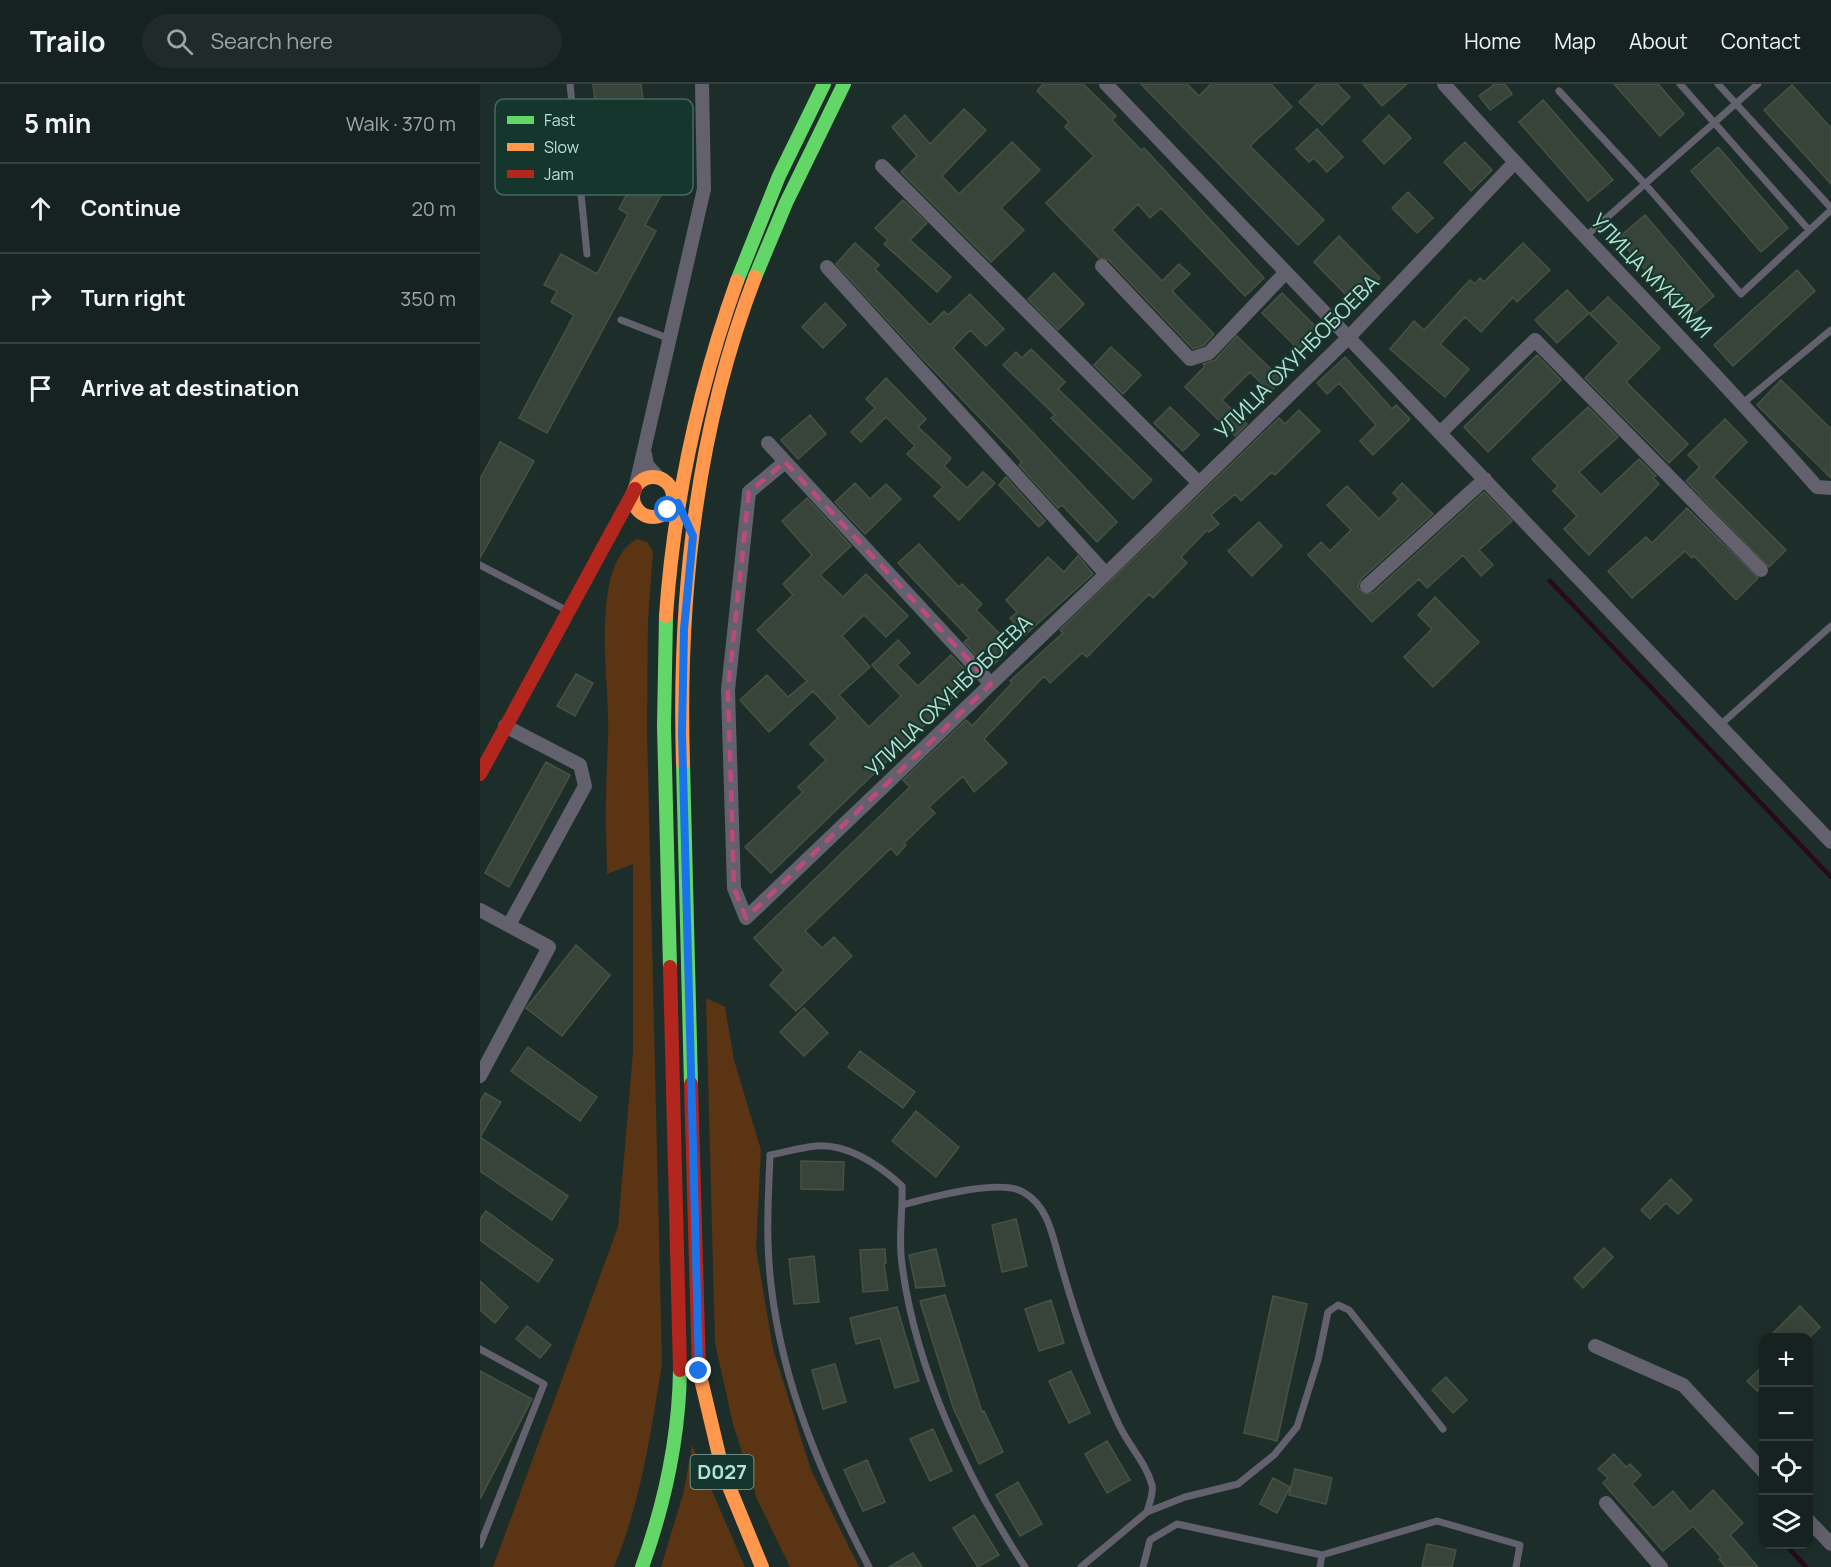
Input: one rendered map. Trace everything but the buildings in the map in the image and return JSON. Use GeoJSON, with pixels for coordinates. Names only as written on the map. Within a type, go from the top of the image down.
{"type":"FeatureCollection","features":[{"type":"Feature","properties":{"kind":"main road","name":"D027"},"geometry":{"type":"LineString","coordinates":[[642,1567],[672,1464],[681,1400],[664,732],[666,625],[674,538],[673,501],[716,339],[744,258],[778,178],[824,84]]}},
{"type":"Feature","properties":{"kind":"main road","name":"D027"},"geometry":{"type":"LineString","coordinates":[[762,1567],[723,1475],[708,1421],[699,1371],[682,733],[684,629],[693,536],[723,378],[757,274],[800,171],[844,84]]}},
{"type":"Feature","properties":{"kind":"main road"},"geometry":{"type":"LineString","coordinates":[[480,774],[635,489],[644,479],[671,476],[683,468]]}},
{"type":"Feature","properties":{"kind":"main road"},"geometry":{"type":"LineString","coordinates":[[610,534],[625,521],[663,514],[673,501],[703,474]]}},
{"type":"Feature","properties":{"kind":"main road"},"geometry":{"type":"LineString","coordinates":[[658,477],[669,485],[673,501],[693,536]]}},
{"type":"Feature","properties":{"kind":"main road"},"geometry":{"type":"LineString","coordinates":[[635,489],[636,507],[668,527],[674,538]]}},
{"type":"Feature","properties":{"kind":"street"},"geometry":{"type":"LineString","coordinates":[[694,84],[702,102]]}},
{"type":"Feature","properties":{"kind":"street"},"geometry":{"type":"LineString","coordinates":[[635,489],[704,189],[702,84]]}},
{"type":"Feature","properties":{"kind":"street"},"geometry":{"type":"LineString","coordinates":[[1106,84],[1831,842]]}},
{"type":"Feature","properties":{"kind":"street","name":"УЛИЦА МУКИМИ"},"geometry":{"type":"LineString","coordinates":[[1444,84],[1514,163],[1743,403],[1817,487],[1831,488]]}},
{"type":"Feature","properties":{"kind":"street","name":"УЛИЦА ОХУНБОБОЕВА"},"geometry":{"type":"LineString","coordinates":[[786,462],[749,492],[728,690],[734,888],[746,918],[1106,574],[1349,337],[1514,163]]}},
{"type":"Feature","properties":{"kind":"street"},"geometry":{"type":"LineString","coordinates":[[882,166],[1199,483]]}},
{"type":"Feature","properties":{"kind":"street"},"geometry":{"type":"LineString","coordinates":[[1102,266],[1190,359],[1209,353],[1286,272]]}},
{"type":"Feature","properties":{"kind":"street"},"geometry":{"type":"LineString","coordinates":[[827,267],[1106,574]]}},
{"type":"Feature","properties":{"kind":"street"},"geometry":{"type":"LineString","coordinates":[[1440,433],[1535,340],[1761,570]]}},
{"type":"Feature","properties":{"kind":"street"},"geometry":{"type":"LineString","coordinates":[[768,443],[991,684]]}},
{"type":"Feature","properties":{"kind":"street"},"geometry":{"type":"LineString","coordinates":[[645,447],[647,465],[658,477]]}},
{"type":"Feature","properties":{"kind":"street"},"geometry":{"type":"LineString","coordinates":[[1366,586],[1485,479]]}},
{"type":"Feature","properties":{"kind":"street"},"geometry":{"type":"LineString","coordinates":[[505,726],[580,765],[585,786],[510,925]]}},
{"type":"Feature","properties":{"kind":"street"},"geometry":{"type":"LineString","coordinates":[[480,910],[549,947],[480,1076]]}},
{"type":"Feature","properties":{"kind":"street"},"geometry":{"type":"LineString","coordinates":[[1595,1346],[1683,1385],[1759,1467]]}},
{"type":"Feature","properties":{"kind":"street"},"geometry":{"type":"LineString","coordinates":[[1606,1503],[1661,1567]]}},
{"type":"Feature","properties":{"kind":"street"},"geometry":{"type":"LineString","coordinates":[[1813,1524],[1831,1544]]}},
{"type":"Feature","properties":{"kind":"lane"},"geometry":{"type":"LineString","coordinates":[[570,84],[572,99]]}},
{"type":"Feature","properties":{"kind":"lane"},"geometry":{"type":"LineString","coordinates":[[1680,84],[1809,230]]}},
{"type":"Feature","properties":{"kind":"lane"},"geometry":{"type":"LineString","coordinates":[[1559,91],[1645,184],[1741,294],[1831,209],[1718,84]]}},
{"type":"Feature","properties":{"kind":"lane"},"geometry":{"type":"LineString","coordinates":[[1585,237],[1758,84]]}},
{"type":"Feature","properties":{"kind":"lane"},"geometry":{"type":"LineString","coordinates":[[581,195],[587,254]]}},
{"type":"Feature","properties":{"kind":"lane"},"geometry":{"type":"LineString","coordinates":[[621,320],[670,339]]}},
{"type":"Feature","properties":{"kind":"lane"},"geometry":{"type":"LineString","coordinates":[[1743,403],[1831,330]]}},
{"type":"Feature","properties":{"kind":"lane"},"geometry":{"type":"LineString","coordinates":[[480,565],[568,611]]}},
{"type":"Feature","properties":{"kind":"lane"},"geometry":{"type":"LineString","coordinates":[[1719,726],[1831,626]]}},
{"type":"Feature","properties":{"kind":"lane"},"geometry":{"type":"LineString","coordinates":[[869,1567],[820,1467],[779,1341],[768,1242],[770,1155],[819,1146],[848,1150],[887,1172],[902,1186],[899,1233],[902,1265],[910,1307],[943,1412],[974,1483],[1025,1567]]}},
{"type":"Feature","properties":{"kind":"lane"},"geometry":{"type":"LineString","coordinates":[[902,1204],[1008,1187],[1022,1191],[1039,1204],[1052,1231],[1092,1362],[1120,1427],[1144,1466],[1153,1488],[1147,1512]]}},
{"type":"Feature","properties":{"kind":"lane"},"geometry":{"type":"LineString","coordinates":[[1082,1567],[1147,1512],[1185,1497],[1238,1484],[1274,1455],[1297,1427],[1318,1359],[1328,1312],[1338,1305],[1349,1310],[1443,1430]]}},
{"type":"Feature","properties":{"kind":"lane"},"geometry":{"type":"LineString","coordinates":[[480,1349],[544,1384],[480,1545]]}},
{"type":"Feature","properties":{"kind":"lane"},"geometry":{"type":"LineString","coordinates":[[1143,1567],[1150,1540],[1176,1524],[1322,1556],[1437,1521],[1520,1545],[1516,1567]]}},
{"type":"Feature","properties":{"kind":"lane"},"geometry":{"type":"LineString","coordinates":[[1320,1567],[1322,1556]]}},
{"type":"Feature","properties":{"kind":"highlighted area"},"geometry":{"type":"Polygon","coordinates":[[[785,462],[991,684],[746,918],[734,888],[728,690],[749,492],[785,462]]]}},
{"type":"Feature","properties":{"kind":"shaded area"},"geometry":{"type":"Polygon","coordinates":[[[637,539],[647,542],[653,552],[648,620],[647,729],[662,1364],[638,1492],[614,1567],[493,1567],[618,1227],[633,1053],[633,864],[607,874],[608,724],[605,618],[613,570],[623,551],[637,539]]]}},
{"type":"Feature","properties":{"kind":"shaded area"},"geometry":{"type":"Polygon","coordinates":[[[706,998],[725,1007],[734,1060],[761,1150],[756,1248],[773,1349],[811,1470],[859,1567],[790,1567],[757,1499],[733,1424],[715,1343],[706,998]]]}},
{"type":"Feature","properties":{"kind":"shaded area"},"geometry":{"type":"Polygon","coordinates":[[[692,1445],[745,1567],[661,1567],[684,1491],[692,1445]]]}},
{"type":"Feature","properties":{"kind":"waterway"},"geometry":{"type":"LineString","coordinates":[[1550,581],[1831,877]]}},
{"type":"Feature","properties":{"kind":"waterway"},"geometry":{"type":"LineString","coordinates":[[1790,1549],[1806,1567]]}},
{"type":"Feature","properties":{"kind":"traffic: fast"},"geometry":{"type":"LineString","coordinates":[[737,281],[779,176],[824,84]]}},
{"type":"Feature","properties":{"kind":"traffic: fast"},"geometry":{"type":"LineString","coordinates":[[755,277],[786,203],[844,84]]}},
{"type":"Feature","properties":{"kind":"traffic: fast"},"geometry":{"type":"LineString","coordinates":[[666,616],[664,726],[670,967]]}},
{"type":"Feature","properties":{"kind":"traffic: fast"},"geometry":{"type":"LineString","coordinates":[[683,763],[691,1084]]}},
{"type":"Feature","properties":{"kind":"traffic: fast"},"geometry":{"type":"LineString","coordinates":[[642,1567],[658,1519],[674,1446],[680,1370]]}},
{"type":"Feature","properties":{"kind":"traffic: slow"},"geometry":{"type":"LineString","coordinates":[[683,763],[684,640],[695,516],[718,395],[755,277]]}},
{"type":"Feature","properties":{"kind":"traffic: slow"},"geometry":{"type":"LineString","coordinates":[[666,616],[675,530],[690,446],[711,363],[737,281]]}},
{"type":"Feature","properties":{"kind":"traffic: slow"},"geometry":{"type":"LineString","coordinates":[[653,477],[667,483],[673,497],[667,511],[653,517],[639,511],[633,497],[639,483],[653,477]]}},
{"type":"Feature","properties":{"kind":"traffic: slow"},"geometry":{"type":"LineString","coordinates":[[699,1371],[723,1472],[762,1567]]}},
{"type":"Feature","properties":{"kind":"traffic: jam"},"geometry":{"type":"LineString","coordinates":[[480,774],[635,489]]}},
{"type":"Feature","properties":{"kind":"traffic: jam"},"geometry":{"type":"LineString","coordinates":[[670,967],[680,1370]]}},
{"type":"Feature","properties":{"kind":"traffic: jam"},"geometry":{"type":"LineString","coordinates":[[691,1084],[699,1371]]}},
{"type":"Feature","properties":{"kind":"route"},"geometry":{"type":"LineString","coordinates":[[668,510],[678,503],[693,536],[684,629],[682,733],[696,1339],[699,1371]]}}]}
